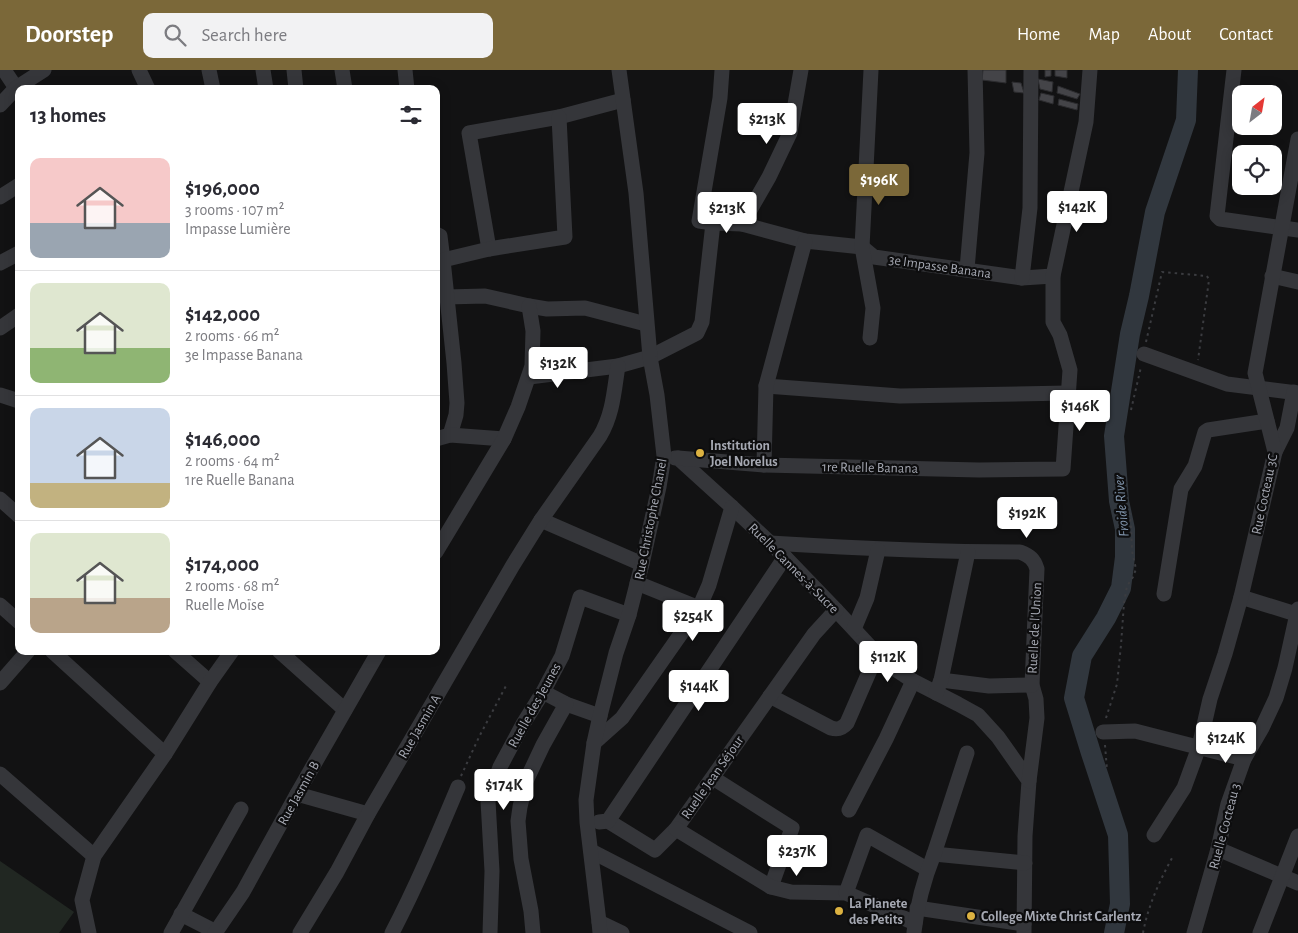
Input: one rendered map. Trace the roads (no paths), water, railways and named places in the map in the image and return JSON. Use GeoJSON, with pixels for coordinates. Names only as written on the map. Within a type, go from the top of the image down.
{"type":"FeatureCollection","features":[{"type":"Feature","properties":{"kind":"street"},"geometry":{"type":"LineString","coordinates":[[4,70],[15,86]]}},
{"type":"Feature","properties":{"kind":"street"},"geometry":{"type":"LineString","coordinates":[[21,85],[44,70]]}},
{"type":"Feature","properties":{"kind":"street"},"geometry":{"type":"LineString","coordinates":[[138,70],[146,85]]}},
{"type":"Feature","properties":{"kind":"street"},"geometry":{"type":"LineString","coordinates":[[209,70],[213,85]]}},
{"type":"Feature","properties":{"kind":"street"},"geometry":{"type":"LineString","coordinates":[[263,70],[265,85]]}},
{"type":"Feature","properties":{"kind":"street"},"geometry":{"type":"LineString","coordinates":[[294,70],[296,85]]}},
{"type":"Feature","properties":{"kind":"street"},"geometry":{"type":"LineString","coordinates":[[342,70],[344,85]]}},
{"type":"Feature","properties":{"kind":"street"},"geometry":{"type":"LineString","coordinates":[[405,70],[407,85]]}},
{"type":"Feature","properties":{"kind":"street","name":"Rue Christophe Chanel"},"geometry":{"type":"LineString","coordinates":[[600,927],[586,800],[594,743],[616,654],[629,615],[642,564],[659,486],[671,457],[650,358],[636,193],[619,70]]}},
{"type":"Feature","properties":{"kind":"street"},"geometry":{"type":"LineString","coordinates":[[528,377],[618,366],[650,358],[697,333],[702,322],[713,223],[699,221],[720,98],[722,70]]}},
{"type":"Feature","properties":{"kind":"street"},"geometry":{"type":"LineString","coordinates":[[742,224],[769,177],[790,133],[801,70]]}},
{"type":"Feature","properties":{"kind":"street"},"geometry":{"type":"LineString","coordinates":[[870,338],[873,308],[862,247],[871,70]]}},
{"type":"Feature","properties":{"kind":"street"},"geometry":{"type":"LineString","coordinates":[[967,269],[977,153],[975,70]]}},
{"type":"Feature","properties":{"kind":"street"},"geometry":{"type":"LineString","coordinates":[[1022,278],[1030,208],[1031,70]]}},
{"type":"Feature","properties":{"kind":"street"},"geometry":{"type":"LineString","coordinates":[[766,386],[900,396],[1068,393],[1070,370],[1060,335],[1053,322],[1053,276],[1086,122],[1090,70]]}},
{"type":"Feature","properties":{"kind":"street"},"geometry":{"type":"LineString","coordinates":[[1234,70],[1217,216],[1218,218],[1298,230]]}},
{"type":"Feature","properties":{"kind":"street"},"geometry":{"type":"LineString","coordinates":[[0,105],[15,89]]}},
{"type":"Feature","properties":{"kind":"street"},"geometry":{"type":"LineString","coordinates":[[489,248],[469,132],[558,117],[623,100]]}},
{"type":"Feature","properties":{"kind":"street"},"geometry":{"type":"LineString","coordinates":[[443,260],[489,248],[565,237],[558,117]]}},
{"type":"Feature","properties":{"kind":"street","name":"Rue Cocteau 3C"},"geometry":{"type":"LineString","coordinates":[[1154,835],[1184,788],[1199,747],[1210,700],[1226,654],[1241,597],[1275,452],[1255,373],[1298,140]]}},
{"type":"Feature","properties":{"kind":"street"},"geometry":{"type":"LineString","coordinates":[[0,197],[15,187]]}},
{"type":"Feature","properties":{"kind":"street","name":"3e Impasse Banana"},"geometry":{"type":"LineString","coordinates":[[713,223],[742,224],[805,241],[862,247],[874,257],[1022,278],[1053,276]]}},
{"type":"Feature","properties":{"kind":"street"},"geometry":{"type":"LineString","coordinates":[[440,236],[457,403],[456,415],[443,437],[504,439]]}},
{"type":"Feature","properties":{"kind":"street"},"geometry":{"type":"LineString","coordinates":[[764,465],[766,386],[805,241]]}},
{"type":"Feature","properties":{"kind":"street"},"geometry":{"type":"LineString","coordinates":[[0,263],[15,255]]}},
{"type":"Feature","properties":{"kind":"street"},"geometry":{"type":"LineString","coordinates":[[1272,276],[1298,282]]}},
{"type":"Feature","properties":{"kind":"street"},"geometry":{"type":"LineString","coordinates":[[446,297],[485,296],[529,306],[585,308],[646,324]]}},
{"type":"Feature","properties":{"kind":"street"},"geometry":{"type":"LineString","coordinates":[[440,535],[504,439],[518,407],[532,366],[533,331],[529,306]]}},
{"type":"Feature","properties":{"kind":"street"},"geometry":{"type":"LineString","coordinates":[[0,328],[15,317]]}},
{"type":"Feature","properties":{"kind":"street"},"geometry":{"type":"LineString","coordinates":[[1144,354],[1227,384],[1296,393],[1287,428],[1275,452]]}},
{"type":"Feature","properties":{"kind":"street","name":"Rue Jasmin A"},"geometry":{"type":"LineString","coordinates":[[300,933],[338,872],[368,814],[512,565],[607,424],[618,366]]}},
{"type":"Feature","properties":{"kind":"street","name":"1re Ruelle Banana"},"geometry":{"type":"LineString","coordinates":[[671,457],[764,465],[979,470],[1063,469],[1068,393]]}},
{"type":"Feature","properties":{"kind":"street"},"geometry":{"type":"LineString","coordinates":[[0,395],[15,400]]}},
{"type":"Feature","properties":{"kind":"street"},"geometry":{"type":"LineString","coordinates":[[1164,594],[1181,490],[1195,466],[1205,432],[1267,421]]}},
{"type":"Feature","properties":{"kind":"street","name":"Ruelle Cannes-à-Sucre"},"geometry":{"type":"LineString","coordinates":[[671,457],[732,507],[770,543],[876,654],[913,681],[938,687],[958,704],[978,715],[998,737],[1029,781]]}},
{"type":"Feature","properties":{"kind":"street"},"geometry":{"type":"LineString","coordinates":[[0,499],[15,512]]}},
{"type":"Feature","properties":{"kind":"street"},"geometry":{"type":"LineString","coordinates":[[594,743],[622,718],[698,608],[709,585],[732,507]]}},
{"type":"Feature","properties":{"kind":"street"},"geometry":{"type":"LineString","coordinates":[[541,520],[642,564]]}},
{"type":"Feature","properties":{"kind":"street","name":"Ruelle de l'Union"},"geometry":{"type":"LineString","coordinates":[[770,543],[878,550],[1020,552],[1028,555],[1035,563],[1037,569],[1032,685],[1036,699],[1037,718],[1029,781]]}},
{"type":"Feature","properties":{"kind":"street"},"geometry":{"type":"LineString","coordinates":[[854,629],[866,598],[878,550]]}},
{"type":"Feature","properties":{"kind":"street"},"geometry":{"type":"LineString","coordinates":[[968,552],[938,687],[1032,685]]}},
{"type":"Feature","properties":{"kind":"street"},"geometry":{"type":"LineString","coordinates":[[587,822],[608,821],[784,557]]}},
{"type":"Feature","properties":{"kind":"street"},"geometry":{"type":"LineString","coordinates":[[637,583],[698,608]]}},
{"type":"Feature","properties":{"kind":"street","name":"Ruelle des Jeunes"},"geometry":{"type":"LineString","coordinates":[[490,933],[492,871],[488,800],[500,767],[562,656],[580,596],[629,615]]}},
{"type":"Feature","properties":{"kind":"street"},"geometry":{"type":"LineString","coordinates":[[1241,597],[1297,612]]}},
{"type":"Feature","properties":{"kind":"street"},"geometry":{"type":"LineString","coordinates":[[0,605],[15,618]]}},
{"type":"Feature","properties":{"kind":"street","name":"Ruelle Jean Séjour"},"geometry":{"type":"LineString","coordinates":[[608,821],[655,850],[676,829],[814,634],[836,610]]}},
{"type":"Feature","properties":{"kind":"street","name":"Ruelle Cocteau 3"},"geometry":{"type":"LineString","coordinates":[[1194,933],[1218,849],[1228,804],[1244,759],[1262,728],[1276,698],[1285,668],[1297,612]]}},
{"type":"Feature","properties":{"kind":"street"},"geometry":{"type":"LineString","coordinates":[[770,696],[831,728],[840,728],[847,723],[876,654]]}},
{"type":"Feature","properties":{"kind":"street"},"geometry":{"type":"LineString","coordinates":[[0,683],[24,655]]}},
{"type":"Feature","properties":{"kind":"street"},"geometry":{"type":"LineString","coordinates":[[56,655],[165,754]]}},
{"type":"Feature","properties":{"kind":"street"},"geometry":{"type":"LineString","coordinates":[[180,655],[210,682]]}},
{"type":"Feature","properties":{"kind":"street"},"geometry":{"type":"LineString","coordinates":[[89,933],[82,900],[94,856],[165,754],[229,655]]}},
{"type":"Feature","properties":{"kind":"street"},"geometry":{"type":"LineString","coordinates":[[283,655],[345,710]]}},
{"type":"Feature","properties":{"kind":"street","name":"Rue Jasmin B"},"geometry":{"type":"LineString","coordinates":[[216,933],[243,892],[377,655]]}},
{"type":"Feature","properties":{"kind":"street"},"geometry":{"type":"LineString","coordinates":[[849,810],[913,681]]}},
{"type":"Feature","properties":{"kind":"street"},"geometry":{"type":"LineString","coordinates":[[543,692],[566,704],[600,716]]}},
{"type":"Feature","properties":{"kind":"street"},"geometry":{"type":"LineString","coordinates":[[533,933],[531,911],[521,859],[518,821],[520,807],[526,781],[543,745],[566,704]]}},
{"type":"Feature","properties":{"kind":"street"},"geometry":{"type":"LineString","coordinates":[[1103,732],[1135,730],[1244,759]]}},
{"type":"Feature","properties":{"kind":"street"},"geometry":{"type":"LineString","coordinates":[[915,921],[928,869],[967,753]]}},
{"type":"Feature","properties":{"kind":"street"},"geometry":{"type":"LineString","coordinates":[[0,774],[94,856]]}},
{"type":"Feature","properties":{"kind":"street"},"geometry":{"type":"LineString","coordinates":[[713,778],[792,828],[771,887]]}},
{"type":"Feature","properties":{"kind":"street"},"geometry":{"type":"LineString","coordinates":[[676,829],[771,887],[791,892],[846,893],[915,921],[1024,928],[1025,836],[1029,781]]}},
{"type":"Feature","properties":{"kind":"street"},"geometry":{"type":"LineString","coordinates":[[392,933],[411,896],[458,787]]}},
{"type":"Feature","properties":{"kind":"street"},"geometry":{"type":"LineString","coordinates":[[297,794],[368,814]]}},
{"type":"Feature","properties":{"kind":"street"},"geometry":{"type":"LineString","coordinates":[[171,933],[241,808]]}},
{"type":"Feature","properties":{"kind":"street"},"geometry":{"type":"LineString","coordinates":[[846,893],[867,834],[928,869]]}},
{"type":"Feature","properties":{"kind":"street"},"geometry":{"type":"LineString","coordinates":[[1260,933],[1298,836]]}},
{"type":"Feature","properties":{"kind":"street"},"geometry":{"type":"LineString","coordinates":[[1218,849],[1298,883]]}},
{"type":"Feature","properties":{"kind":"street"},"geometry":{"type":"LineString","coordinates":[[591,851],[750,933]]}},
{"type":"Feature","properties":{"kind":"street"},"geometry":{"type":"LineString","coordinates":[[934,854],[1025,864]]}},
{"type":"Feature","properties":{"kind":"street"},"geometry":{"type":"LineString","coordinates":[[182,914],[216,933]]}},
{"type":"Feature","properties":{"kind":"street"},"geometry":{"type":"LineString","coordinates":[[600,927],[622,933]]}},
{"type":"Feature","properties":{"kind":"waterway","name":"Froide River"},"geometry":{"type":"LineString","coordinates":[[1114,933],[1120,904],[1118,835],[1074,698],[1082,656],[1106,618],[1121,588],[1125,557],[1125,529],[1119,501],[1114,436],[1130,334],[1155,212],[1186,120],[1188,70]]}},
{"type":"Feature","properties":{"kind":"place","name":"Institution Joel Norelus"},"geometry":{"type":"Point","coordinates":[700,453]}},
{"type":"Feature","properties":{"kind":"place","name":"La Planete des Petits"},"geometry":{"type":"Point","coordinates":[839,911]}},
{"type":"Feature","properties":{"kind":"place","name":"College Mixte Christ Carlentz"},"geometry":{"type":"Point","coordinates":[971,916]}}]}
